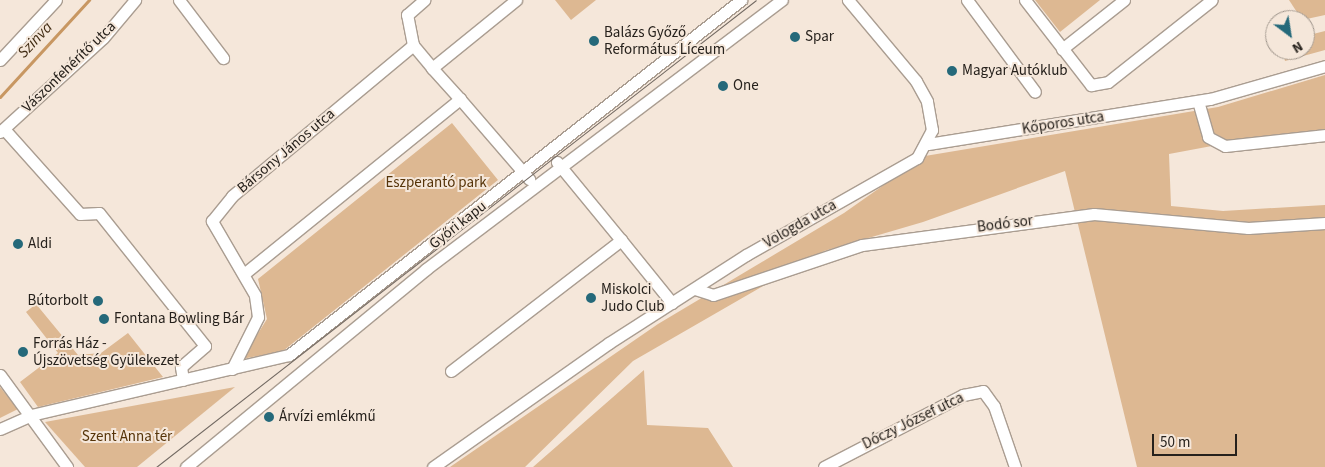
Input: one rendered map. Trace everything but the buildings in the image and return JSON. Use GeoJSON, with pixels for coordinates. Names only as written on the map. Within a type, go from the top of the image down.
{"type":"FeatureCollection","features":[{"type":"Feature","properties":{"kind":"street"},"geometry":{"type":"LineString","coordinates":[[0,60],[56,0]]}},
{"type":"Feature","properties":{"kind":"street","name":"Vászonfehérítő utca"},"geometry":{"type":"LineString","coordinates":[[2,131],[103,38],[135,0]]}},
{"type":"Feature","properties":{"kind":"street"},"geometry":{"type":"LineString","coordinates":[[179,0],[223,58]]}},
{"type":"Feature","properties":{"kind":"street"},"geometry":{"type":"LineString","coordinates":[[424,0],[407,14],[413,46],[535,186]]}},
{"type":"Feature","properties":{"kind":"street"},"geometry":{"type":"LineString","coordinates":[[432,68],[516,0]]}},
{"type":"Feature","properties":{"kind":"street","name":"Győri kapu"},"geometry":{"type":"LineString","coordinates":[[232,369],[289,354],[551,153],[740,0]]}},
{"type":"Feature","properties":{"kind":"street","name":"Győri kapu"},"geometry":{"type":"LineString","coordinates":[[186,467],[298,371],[561,166],[782,0]]}},
{"type":"Feature","properties":{"kind":"street"},"geometry":{"type":"LineString","coordinates":[[848,0],[856,5],[916,80],[931,118],[928,144]]}},
{"type":"Feature","properties":{"kind":"street"},"geometry":{"type":"LineString","coordinates":[[967,0],[1035,92]]}},
{"type":"Feature","properties":{"kind":"street"},"geometry":{"type":"LineString","coordinates":[[1025,0],[1090,85],[1108,82],[1212,0]]}},
{"type":"Feature","properties":{"kind":"street"},"geometry":{"type":"LineString","coordinates":[[1062,49],[1124,0]]}},
{"type":"Feature","properties":{"kind":"street","name":"Bársony János utca"},"geometry":{"type":"LineString","coordinates":[[232,369],[258,316],[256,295],[245,272],[220,241],[212,221],[232,196],[413,46]]}},
{"type":"Feature","properties":{"kind":"street","name":"Kőporos utca"},"geometry":{"type":"LineString","coordinates":[[928,144],[1198,101],[1325,66]]}},
{"type":"Feature","properties":{"kind":"street"},"geometry":{"type":"LineString","coordinates":[[245,272],[460,99]]}},
{"type":"Feature","properties":{"kind":"street"},"geometry":{"type":"LineString","coordinates":[[1198,101],[1208,137],[1225,146],[1325,135]]}},
{"type":"Feature","properties":{"kind":"street"},"geometry":{"type":"LineString","coordinates":[[2,131],[80,214],[99,213],[205,346],[181,367],[183,380]]}},
{"type":"Feature","properties":{"kind":"street","name":"Vologda utca"},"geometry":{"type":"LineString","coordinates":[[433,467],[672,303],[916,158],[928,144]]}},
{"type":"Feature","properties":{"kind":"street"},"geometry":{"type":"LineString","coordinates":[[551,153],[672,303]]}},
{"type":"Feature","properties":{"kind":"street","name":"Bodó sor"},"geometry":{"type":"LineString","coordinates":[[694,289],[713,295],[862,245],[1094,214],[1248,228],[1325,223]]}},
{"type":"Feature","properties":{"kind":"street"},"geometry":{"type":"LineString","coordinates":[[450,371],[621,240]]}},
{"type":"Feature","properties":{"kind":"street"},"geometry":{"type":"LineString","coordinates":[[0,429],[31,415],[232,369]]}},
{"type":"Feature","properties":{"kind":"street"},"geometry":{"type":"LineString","coordinates":[[0,376],[31,415],[67,467]]}},
{"type":"Feature","properties":{"kind":"street","name":"Dóczy József utca"},"geometry":{"type":"LineString","coordinates":[[824,467],[963,395],[983,391],[994,406],[1015,467]]}},
{"type":"Feature","properties":{"kind":"green space"},"geometry":{"type":"Polygon","coordinates":[[[555,0],[596,0],[571,20],[555,0]]]}},
{"type":"Feature","properties":{"kind":"green space"},"geometry":{"type":"Polygon","coordinates":[[[1035,0],[1100,0],[1060,32],[1035,0]]]}},
{"type":"Feature","properties":{"kind":"green space"},"geometry":{"type":"Polygon","coordinates":[[[1289,0],[1325,0],[1325,15],[1315,17],[1315,10],[1296,10],[1289,0]]]}},
{"type":"Feature","properties":{"kind":"green space"},"geometry":{"type":"Polygon","coordinates":[[[1325,31],[1325,50],[1315,53],[1315,34],[1325,31]]]}},
{"type":"Feature","properties":{"kind":"green space"},"geometry":{"type":"Polygon","coordinates":[[[1325,75],[1325,133],[1260,137],[1169,154],[1171,206],[1223,211],[1325,205],[1325,467],[1137,467],[1065,171],[923,222],[824,251],[633,361],[525,467],[450,467],[658,324],[844,213],[925,156],[1218,107],[1325,75]]]}},
{"type":"Feature","properties":{"kind":"green space","name":"Eszperantó park"},"geometry":{"type":"Polygon","coordinates":[[[452,123],[498,180],[283,351],[242,359],[267,319],[258,279],[452,123]]]}},
{"type":"Feature","properties":{"kind":"green space"},"geometry":{"type":"Polygon","coordinates":[[[36,304],[78,355],[101,353],[128,333],[163,377],[38,407],[20,382],[58,353],[26,312],[36,304]]]}},
{"type":"Feature","properties":{"kind":"green space"},"geometry":{"type":"Polygon","coordinates":[[[644,370],[647,425],[708,428],[733,467],[533,467],[644,370]]]}},
{"type":"Feature","properties":{"kind":"green space"},"geometry":{"type":"Polygon","coordinates":[[[0,387],[18,409],[0,418],[0,387]]]}},
{"type":"Feature","properties":{"kind":"green space","name":"Szent Anna tér"},"geometry":{"type":"Polygon","coordinates":[[[235,387],[137,467],[85,467],[45,422],[235,387]]]}},
{"type":"Feature","properties":{"kind":"waterway","name":"Szinva"},"geometry":{"type":"LineString","coordinates":[[0,97],[89,0]]}},
{"type":"Feature","properties":{"kind":"tram line"},"geometry":{"type":"LineString","coordinates":[[156,467],[756,0]]}},
{"type":"Feature","properties":{"kind":"place","name":"Spar"},"geometry":{"type":"Point","coordinates":[795,37]}},
{"type":"Feature","properties":{"kind":"place","name":"Balázs Győző Református Líceum"},"geometry":{"type":"Point","coordinates":[594,41]}},
{"type":"Feature","properties":{"kind":"place","name":"Magyar Autóklub"},"geometry":{"type":"Point","coordinates":[952,71]}},
{"type":"Feature","properties":{"kind":"place","name":"One"},"geometry":{"type":"Point","coordinates":[723,86]}},
{"type":"Feature","properties":{"kind":"place","name":"Aldi"},"geometry":{"type":"Point","coordinates":[18,244]}},
{"type":"Feature","properties":{"kind":"place","name":"Miskolci Judo Club"},"geometry":{"type":"Point","coordinates":[591,298]}},
{"type":"Feature","properties":{"kind":"place","name":"Bútorbolt"},"geometry":{"type":"Point","coordinates":[98,301]}},
{"type":"Feature","properties":{"kind":"place","name":"Fontana Bowling Bár"},"geometry":{"type":"Point","coordinates":[104,319]}},
{"type":"Feature","properties":{"kind":"place","name":"Forrás Ház - Újszövetség Gyülekezet"},"geometry":{"type":"Point","coordinates":[23,352]}},
{"type":"Feature","properties":{"kind":"place","name":"Árvízi emlékmű"},"geometry":{"type":"Point","coordinates":[269,417]}}]}
